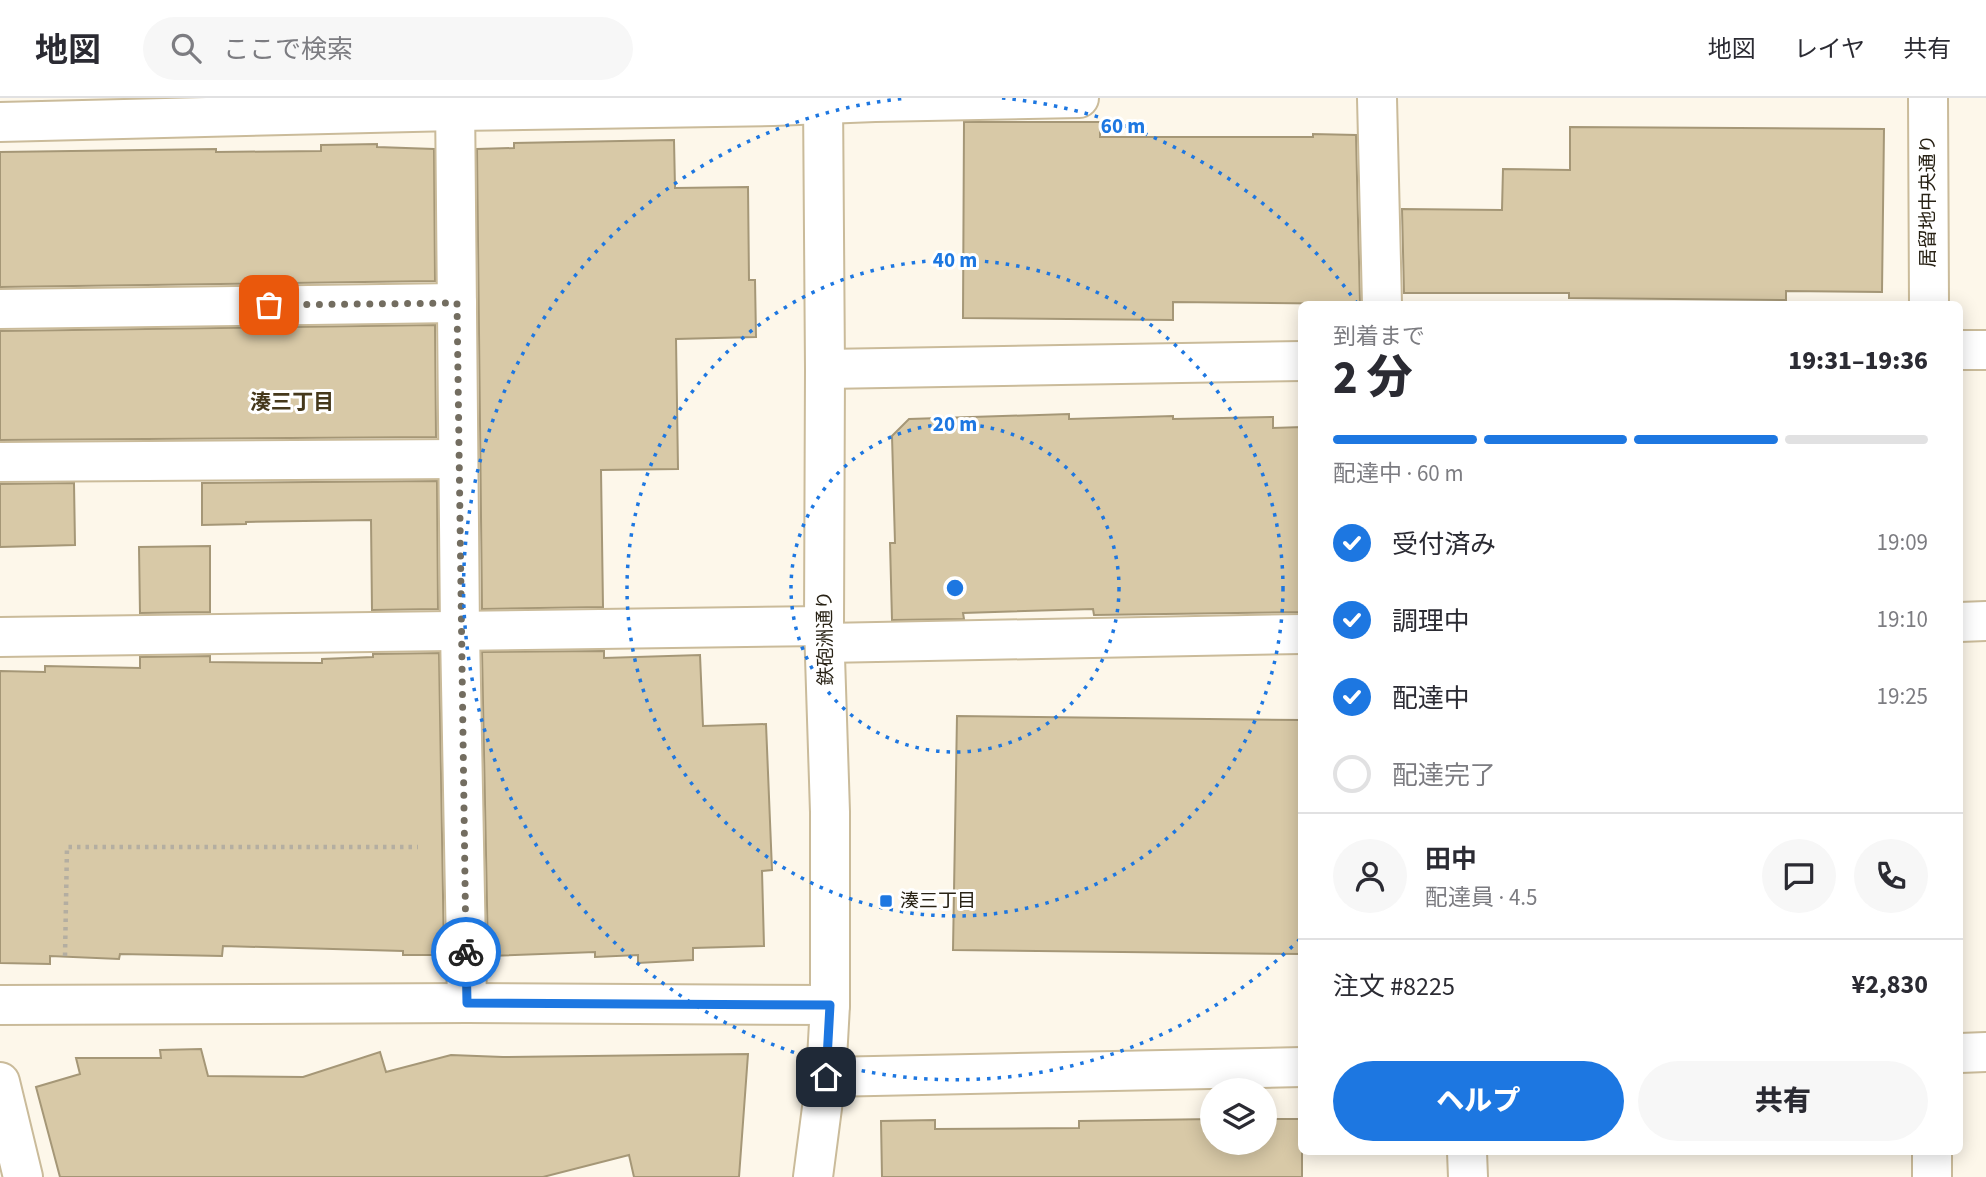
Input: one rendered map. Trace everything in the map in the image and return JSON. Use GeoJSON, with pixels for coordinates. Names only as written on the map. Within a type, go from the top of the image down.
{"type":"FeatureCollection","features":[{"type":"Feature","properties":{"kind":"street"},"geometry":{"type":"LineString","coordinates":[[0,122],[455,104],[773,106],[823,101],[1079,98]]}},
{"type":"Feature","properties":{"kind":"street"},"geometry":{"type":"LineString","coordinates":[[1377,98],[1382,301]]}},
{"type":"Feature","properties":{"kind":"street","name":"居留地中央通り"},"geometry":{"type":"LineString","coordinates":[[1928,98],[1928,301]]}},
{"type":"Feature","properties":{"kind":"street","name":"鉄砲洲通り"},"geometry":{"type":"LineString","coordinates":[[813,1177],[826,1077],[830,1005],[830,813],[825,634],[823,101]]}},
{"type":"Feature","properties":{"kind":"street"},"geometry":{"type":"LineString","coordinates":[[455,104],[467,1003]]}},
{"type":"Feature","properties":{"kind":"street"},"geometry":{"type":"LineString","coordinates":[[0,309],[457,303]]}},
{"type":"Feature","properties":{"kind":"street"},"geometry":{"type":"LineString","coordinates":[[1963,350],[1986,350]]}},
{"type":"Feature","properties":{"kind":"street"},"geometry":{"type":"LineString","coordinates":[[825,369],[1298,361]]}},
{"type":"Feature","properties":{"kind":"street"},"geometry":{"type":"LineString","coordinates":[[0,462],[458,459]]}},
{"type":"Feature","properties":{"kind":"street"},"geometry":{"type":"LineString","coordinates":[[1963,622],[1986,621]]}},
{"type":"Feature","properties":{"kind":"street"},"geometry":{"type":"LineString","coordinates":[[0,637],[460,631],[1298,634]]}},
{"type":"Feature","properties":{"kind":"street"},"geometry":{"type":"LineString","coordinates":[[0,1005],[830,1005]]}},
{"type":"Feature","properties":{"kind":"street"},"geometry":{"type":"LineString","coordinates":[[1963,1053],[1986,1052]]}},
{"type":"Feature","properties":{"kind":"street"},"geometry":{"type":"LineString","coordinates":[[826,1077],[1298,1067]]}},
{"type":"Feature","properties":{"kind":"street"},"geometry":{"type":"LineString","coordinates":[[0,1082],[14,1167]]}},
{"type":"Feature","properties":{"kind":"street"},"geometry":{"type":"LineString","coordinates":[[1468,1155],[1468,1177]]}},
{"type":"Feature","properties":{"kind":"street"},"geometry":{"type":"LineString","coordinates":[[1932,1155],[1932,1177]]}},
{"type":"Feature","properties":{"kind":"path"},"geometry":{"type":"LineString","coordinates":[[65,1004],[67,847],[464,847]]}},
{"type":"Feature","properties":{"kind":"building"},"geometry":{"type":"Polygon","coordinates":[[[964,122],[1100,122],[1100,137],[1356,135],[1360,301],[1173,302],[1173,320],[963,318],[964,122]]]}},
{"type":"Feature","properties":{"kind":"building"},"geometry":{"type":"Polygon","coordinates":[[[1570,127],[1884,129],[1882,292],[1786,291],[1786,300],[1569,298],[1569,293],[1404,293],[1402,209],[1502,210],[1503,169],[1570,170],[1570,127]]]}},
{"type":"Feature","properties":{"kind":"building"},"geometry":{"type":"Polygon","coordinates":[[[674,140],[675,188],[748,187],[749,280],[755,280],[756,337],[676,339],[678,469],[601,470],[603,607],[482,609],[477,149],[514,148],[514,143],[674,140]]]}},
{"type":"Feature","properties":{"kind":"building"},"geometry":{"type":"Polygon","coordinates":[[[377,144],[377,147],[434,149],[435,281],[0,287],[0,152],[216,149],[216,152],[321,151],[321,145],[377,144]]]}},
{"type":"Feature","properties":{"kind":"building"},"geometry":{"type":"Polygon","coordinates":[[[435,325],[436,437],[0,440],[0,331],[435,325]]]}},
{"type":"Feature","properties":{"kind":"building"},"geometry":{"type":"Polygon","coordinates":[[[1069,414],[1069,419],[1273,417],[1273,428],[1298,427],[1298,612],[1094,615],[1093,609],[963,613],[964,619],[892,620],[890,543],[895,543],[892,436],[909,419],[1069,414]]]}},
{"type":"Feature","properties":{"kind":"building"},"geometry":{"type":"Polygon","coordinates":[[[437,481],[438,609],[372,610],[371,520],[202,525],[202,483],[437,481]]]}},
{"type":"Feature","properties":{"kind":"building"},"geometry":{"type":"Polygon","coordinates":[[[74,483],[75,545],[0,547],[0,484],[74,483]]]}},
{"type":"Feature","properties":{"kind":"building"},"geometry":{"type":"Polygon","coordinates":[[[210,546],[210,612],[140,613],[139,547],[210,546]]]}},
{"type":"Feature","properties":{"kind":"building"},"geometry":{"type":"Polygon","coordinates":[[[604,651],[604,658],[700,655],[703,726],[766,724],[772,870],[762,871],[764,946],[693,948],[693,960],[638,963],[638,955],[595,957],[595,952],[488,956],[482,652],[604,651]]]}},
{"type":"Feature","properties":{"kind":"building"},"geometry":{"type":"Polygon","coordinates":[[[439,653],[444,955],[403,955],[403,951],[223,946],[222,956],[120,954],[119,959],[50,956],[50,964],[0,963],[0,671],[45,672],[45,666],[140,668],[140,657],[210,656],[210,662],[322,663],[322,659],[373,657],[373,654],[439,653]]]}},
{"type":"Feature","properties":{"kind":"building"},"geometry":{"type":"Polygon","coordinates":[[[957,716],[1298,720],[1298,954],[953,950],[957,716]]]}},
{"type":"Feature","properties":{"kind":"building"},"geometry":{"type":"Polygon","coordinates":[[[201,1049],[208,1076],[303,1077],[380,1052],[386,1072],[451,1055],[503,1057],[748,1054],[739,1177],[634,1177],[629,1155],[543,1177],[60,1177],[36,1087],[80,1074],[76,1058],[161,1058],[160,1050],[201,1049]]]}},
{"type":"Feature","properties":{"kind":"building"},"geometry":{"type":"Polygon","coordinates":[[[1200,1119],[1200,1155],[1277,1155],[1277,1119],[1298,1119],[1298,1155],[1302,1155],[1302,1177],[882,1177],[881,1121],[935,1120],[935,1129],[1079,1128],[1079,1121],[1200,1119]]]}},
{"type":"Feature","properties":{"kind":"way so far"},"geometry":{"type":"LineString","coordinates":[[269,305],[457,303],[466,952]]}},
{"type":"Feature","properties":{"kind":"place","name":"湊三丁目"},"geometry":{"type":"Point","coordinates":[886,901]}},
{"type":"Feature","properties":{"kind":"district","name":"湊三丁目"},"geometry":{"type":"Point","coordinates":[292,402]}},
{"type":"Feature","properties":{"kind":"route"},"geometry":{"type":"LineString","coordinates":[[466,952],[467,1003],[830,1005],[826,1077]]}}]}
